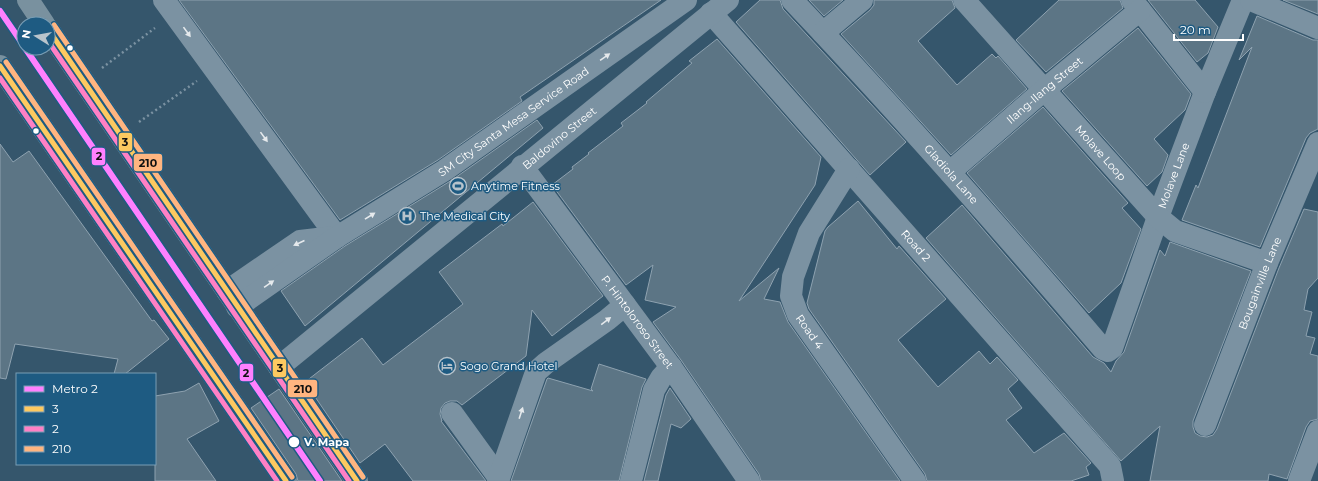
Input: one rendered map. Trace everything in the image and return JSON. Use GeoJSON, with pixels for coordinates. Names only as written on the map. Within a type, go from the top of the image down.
{"type":"FeatureCollection","features":[{"type":"Feature","properties":{"kind":"main road"},"geometry":{"type":"LineString","coordinates":[[28,0],[39,16]]}},
{"type":"Feature","properties":{"kind":"main road"},"geometry":{"type":"LineString","coordinates":[[56,41],[357,481]]}},
{"type":"Feature","properties":{"kind":"main road"},"geometry":{"type":"LineString","coordinates":[[0,66],[286,481]]}},
{"type":"Feature","properties":{"kind":"street"},"geometry":{"type":"LineString","coordinates":[[164,0],[337,237]]}},
{"type":"Feature","properties":{"kind":"street","name":"SM City Santa Mesa Service Road"},"geometry":{"type":"LineString","coordinates":[[232,299],[337,237],[445,170],[686,0]]}},
{"type":"Feature","properties":{"kind":"street","name":"Gladiola Lane"},"geometry":{"type":"LineString","coordinates":[[792,0],[950,172],[1103,349],[1108,350]]}},
{"type":"Feature","properties":{"kind":"street"},"geometry":{"type":"LineString","coordinates":[[823,33],[862,0]]}},
{"type":"Feature","properties":{"kind":"street","name":"Molave Loop"},"geometry":{"type":"LineString","coordinates":[[964,0],[1158,217],[1176,231],[1267,263]]}},
{"type":"Feature","properties":{"kind":"street","name":"Molave Lane"},"geometry":{"type":"LineString","coordinates":[[1108,350],[1112,348],[1158,217],[1243,0]]}},
{"type":"Feature","properties":{"kind":"street"},"geometry":{"type":"LineString","coordinates":[[1250,0],[1318,28]]}},
{"type":"Feature","properties":{"kind":"street"},"geometry":{"type":"LineString","coordinates":[[1136,5],[1206,92]]}},
{"type":"Feature","properties":{"kind":"street","name":"Ilang-Ilang Street"},"geometry":{"type":"LineString","coordinates":[[950,172],[1044,90],[1136,5]]}},
{"type":"Feature","properties":{"kind":"street","name":"Baldovino Street"},"geometry":{"type":"LineString","coordinates":[[279,367],[522,166],[719,7]]}},
{"type":"Feature","properties":{"kind":"street","name":"Road 2"},"geometry":{"type":"LineString","coordinates":[[719,7],[849,169],[1110,466],[1113,481]]}},
{"type":"Feature","properties":{"kind":"street","name":"Bougainville Lane"},"geometry":{"type":"LineString","coordinates":[[1205,425],[1267,263],[1318,143]]}},
{"type":"Feature","properties":{"kind":"street","name":"P. Hintoloroso Street"},"geometry":{"type":"LineString","coordinates":[[522,166],[671,367],[749,481]]}},
{"type":"Feature","properties":{"kind":"street","name":"Road 4"},"geometry":{"type":"LineString","coordinates":[[849,169],[809,233],[793,276],[791,296],[798,315],[915,481]]}},
{"type":"Feature","properties":{"kind":"street"},"geometry":{"type":"LineString","coordinates":[[499,479],[536,372],[625,305]]}},
{"type":"Feature","properties":{"kind":"street"},"geometry":{"type":"LineString","coordinates":[[631,481],[654,390],[661,378],[671,367]]}},
{"type":"Feature","properties":{"kind":"street"},"geometry":{"type":"LineString","coordinates":[[452,413],[499,479]]}},
{"type":"Feature","properties":{"kind":"street"},"geometry":{"type":"LineString","coordinates":[[1318,431],[1300,481],[1318,479]]}},
{"type":"Feature","properties":{"kind":"path"},"geometry":{"type":"LineString","coordinates":[[116,57],[141,38]]}},
{"type":"Feature","properties":{"kind":"path"},"geometry":{"type":"LineString","coordinates":[[154,111],[175,96]]}},
{"type":"Feature","properties":{"kind":"building"},"geometry":{"type":"Polygon","coordinates":[[[179,0],[661,0],[520,97],[522,101],[438,160],[340,220],[179,0]]]}},
{"type":"Feature","properties":{"kind":"building"},"geometry":{"type":"Polygon","coordinates":[[[760,0],[780,0],[783,9],[906,142],[870,175],[736,22],[760,0]]]}},
{"type":"Feature","properties":{"kind":"building"},"geometry":{"type":"Polygon","coordinates":[[[809,0],[843,0],[824,16],[809,0]]]}},
{"type":"Feature","properties":{"kind":"building"},"geometry":{"type":"Polygon","coordinates":[[[874,0],[952,0],[955,8],[918,41],[957,85],[992,54],[996,58],[998,56],[1027,89],[951,155],[841,34],[870,10],[874,5],[874,0]]]}},
{"type":"Feature","properties":{"kind":"building"},"geometry":{"type":"Polygon","coordinates":[[[1059,0],[1120,0],[1123,8],[1046,72],[1016,40],[1059,0]]]}},
{"type":"Feature","properties":{"kind":"building"},"geometry":{"type":"Polygon","coordinates":[[[1148,0],[1195,0],[1218,27],[1208,53],[1197,62],[1148,0]]]}},
{"type":"Feature","properties":{"kind":"building"},"geometry":{"type":"Polygon","coordinates":[[[1283,0],[1318,0],[1318,14],[1283,0]]]}},
{"type":"Feature","properties":{"kind":"building"},"geometry":{"type":"Polygon","coordinates":[[[1257,16],[1313,40],[1318,40],[1318,129],[1310,133],[1306,138],[1260,247],[1182,220],[1196,185],[1198,188],[1252,47],[1239,60],[1257,16]]]}},
{"type":"Feature","properties":{"kind":"building"},"geometry":{"type":"Polygon","coordinates":[[[1138,28],[1191,94],[1185,110],[1154,139],[1168,155],[1162,172],[1147,186],[1062,91],[1138,28]]]}},
{"type":"Feature","properties":{"kind":"building"},"geometry":{"type":"Polygon","coordinates":[[[717,39],[821,157],[815,185],[739,301],[779,268],[764,299],[780,302],[788,322],[900,481],[761,481],[759,474],[681,360],[653,322],[676,307],[645,300],[653,265],[626,285],[552,185],[573,169],[572,167],[589,154],[588,153],[623,126],[621,123],[647,103],[646,102],[692,63],[689,61],[717,39]]]}},
{"type":"Feature","properties":{"kind":"building"},"geometry":{"type":"Polygon","coordinates":[[[1043,107],[1128,203],[1122,208],[1141,229],[1121,283],[1089,313],[967,173],[1043,107]]]}},
{"type":"Feature","properties":{"kind":"building"},"geometry":{"type":"Polygon","coordinates":[[[537,120],[543,128],[305,326],[281,291],[345,246],[452,180],[537,120]]]}},
{"type":"Feature","properties":{"kind":"building"},"geometry":{"type":"Polygon","coordinates":[[[0,144],[13,162],[29,151],[152,321],[154,320],[169,339],[126,373],[114,373],[118,359],[15,344],[6,379],[0,378],[0,144]]]}},
{"type":"Feature","properties":{"kind":"building"},"geometry":{"type":"Polygon","coordinates":[[[858,201],[897,249],[899,246],[946,299],[898,340],[938,387],[979,351],[990,364],[997,357],[1018,380],[1008,389],[1022,408],[1006,420],[1034,453],[1064,433],[1091,463],[1086,467],[1089,475],[1071,481],[927,481],[925,474],[809,309],[807,303],[825,231],[858,201]]]}},
{"type":"Feature","properties":{"kind":"building"},"geometry":{"type":"Polygon","coordinates":[[[533,202],[603,296],[552,336],[532,310],[526,356],[462,405],[457,401],[450,401],[445,403],[441,408],[441,421],[486,481],[413,481],[385,444],[360,463],[305,382],[362,338],[383,365],[463,304],[439,272],[502,224],[503,226],[533,202]]]}},
{"type":"Feature","properties":{"kind":"building"},"geometry":{"type":"Polygon","coordinates":[[[962,205],[1093,357],[1104,363],[1111,372],[1116,361],[1124,352],[1160,250],[1165,256],[1170,242],[1251,271],[1193,421],[1195,433],[1200,436],[1207,437],[1213,435],[1217,429],[1279,268],[1304,209],[1318,212],[1318,278],[1308,289],[1304,310],[1312,312],[1306,336],[1315,338],[1310,354],[1318,356],[1318,419],[1310,421],[1306,427],[1287,479],[1269,474],[1268,481],[1150,481],[1160,426],[1121,461],[926,238],[962,205]]]}},
{"type":"Feature","properties":{"kind":"building"},"geometry":{"type":"Polygon","coordinates":[[[599,364],[646,379],[642,387],[619,481],[511,481],[547,379],[548,378],[593,391],[591,389],[599,364]]]}},
{"type":"Feature","properties":{"kind":"building"},"geometry":{"type":"Polygon","coordinates":[[[199,383],[219,421],[187,439],[216,481],[155,481],[156,396],[185,391],[199,383]]]}},
{"type":"Feature","properties":{"kind":"building"},"geometry":{"type":"Polygon","coordinates":[[[670,388],[691,419],[681,428],[671,424],[658,481],[644,481],[666,395],[670,388]]]}},
{"type":"Feature","properties":{"kind":"building"},"geometry":{"type":"Polygon","coordinates":[[[279,389],[342,481],[298,481],[296,474],[251,408],[279,389]]]}},
{"type":"Feature","properties":{"kind":"metro line","name":"2"},"geometry":{"type":"LineString","coordinates":[[0,11],[16,34]]}},
{"type":"Feature","properties":{"kind":"metro line","name":"2"},"geometry":{"type":"LineString","coordinates":[[30,56],[320,481]]}},
{"type":"Feature","properties":{"kind":"transit line","name":"210"},"geometry":{"type":"LineString","coordinates":[[56,28],[363,477]]}},
{"type":"Feature","properties":{"kind":"transit line","name":"3"},"geometry":{"type":"LineString","coordinates":[[56,41],[357,481]]}},
{"type":"Feature","properties":{"kind":"transit line","name":"2"},"geometry":{"type":"LineString","coordinates":[[56,53],[349,481]]}},
{"type":"Feature","properties":{"kind":"transit line","name":"210"},"geometry":{"type":"LineString","coordinates":[[6,62],[292,477]]}},
{"type":"Feature","properties":{"kind":"transit line","name":"3"},"geometry":{"type":"LineString","coordinates":[[0,66],[286,481]]}},
{"type":"Feature","properties":{"kind":"transit line","name":"2"},"geometry":{"type":"LineString","coordinates":[[0,78],[277,481]]}},
{"type":"Feature","properties":{"kind":"place","name":"Anytime Fitness"},"geometry":{"type":"Point","coordinates":[458,186]}},
{"type":"Feature","properties":{"kind":"place","name":"The Medical City"},"geometry":{"type":"Point","coordinates":[407,216]}},
{"type":"Feature","properties":{"kind":"place","name":"Sogo Grand Hotel"},"geometry":{"type":"Point","coordinates":[447,366]}},
{"type":"Feature","properties":{"kind":"place","name":"V. Mapa"},"geometry":{"type":"Point","coordinates":[294,442]}}]}
